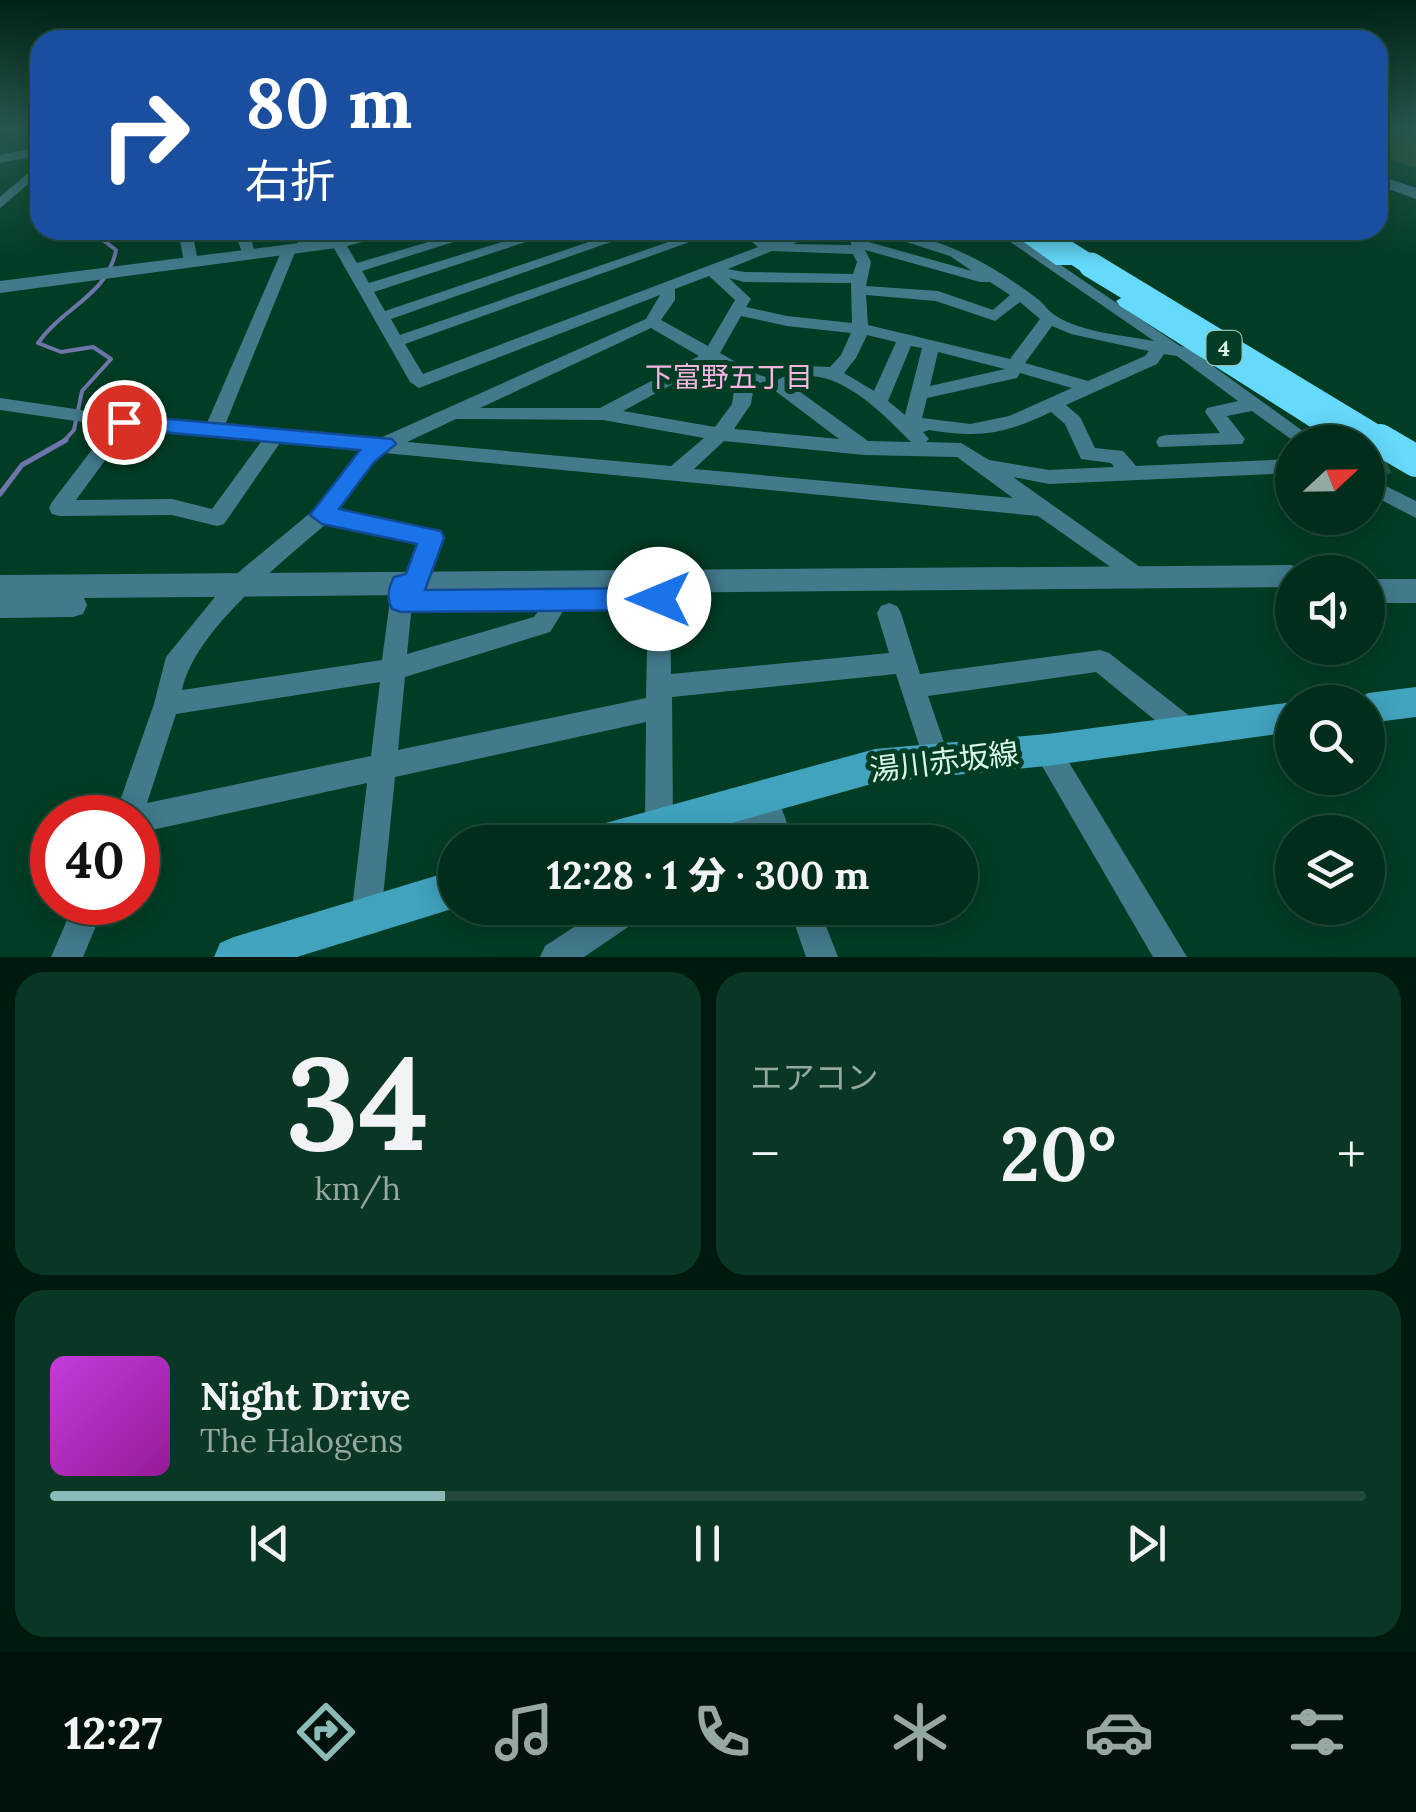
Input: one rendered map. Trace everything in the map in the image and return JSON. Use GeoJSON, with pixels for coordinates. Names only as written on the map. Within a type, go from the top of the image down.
{"type":"FeatureCollection","features":[{"type":"Feature","properties":{"kind":"highway","name":"4"},"geometry":{"type":"LineString","coordinates":[[1033,240],[1327,425]]}},
{"type":"Feature","properties":{"kind":"highway","name":"4"},"geometry":{"type":"LineString","coordinates":[[1051,240],[1268,375],[1416,461]]}},
{"type":"Feature","properties":{"kind":"highway"},"geometry":{"type":"LineString","coordinates":[[1385,460],[1416,478]]}},
{"type":"Feature","properties":{"kind":"main road"},"geometry":{"type":"LineString","coordinates":[[1385,706],[1416,702]]}},
{"type":"Feature","properties":{"kind":"main road","name":"湯川赤坂線"},"geometry":{"type":"LineString","coordinates":[[659,825],[875,766],[1047,750],[1275,719]]}},
{"type":"Feature","properties":{"kind":"main road"},"geometry":{"type":"LineString","coordinates":[[234,957],[438,894]]}},
{"type":"Feature","properties":{"kind":"street"},"geometry":{"type":"LineString","coordinates":[[0,204],[30,176]]}},
{"type":"Feature","properties":{"kind":"street"},"geometry":{"type":"LineString","coordinates":[[1388,184],[1416,194]]}},
{"type":"Feature","properties":{"kind":"street"},"geometry":{"type":"LineString","coordinates":[[18,187],[30,185]]}},
{"type":"Feature","properties":{"kind":"street"},"geometry":{"type":"LineString","coordinates":[[187,240],[191,262]]}},
{"type":"Feature","properties":{"kind":"street"},"geometry":{"type":"LineString","coordinates":[[244,240],[249,255]]}},
{"type":"Feature","properties":{"kind":"street"},"geometry":{"type":"LineString","coordinates":[[0,287],[249,255],[298,242],[346,240]]}},
{"type":"Feature","properties":{"kind":"street"},"geometry":{"type":"LineString","coordinates":[[354,269],[452,240]]}},
{"type":"Feature","properties":{"kind":"street"},"geometry":{"type":"LineString","coordinates":[[497,240],[557,306]]}},
{"type":"Feature","properties":{"kind":"street"},"geometry":{"type":"LineString","coordinates":[[367,290],[523,240]]}},
{"type":"Feature","properties":{"kind":"street"},"geometry":{"type":"LineString","coordinates":[[382,317],[609,240]]}},
{"type":"Feature","properties":{"kind":"street"},"geometry":{"type":"LineString","coordinates":[[338,243],[419,382],[557,306],[695,240]]}},
{"type":"Feature","properties":{"kind":"street"},"geometry":{"type":"LineString","coordinates":[[758,240],[768,247],[858,241],[978,280],[996,278]]}},
{"type":"Feature","properties":{"kind":"street"},"geometry":{"type":"LineString","coordinates":[[396,342],[668,284],[787,240]]}},
{"type":"Feature","properties":{"kind":"street"},"geometry":{"type":"LineString","coordinates":[[910,240],[955,253],[1020,294],[1049,319],[1077,331],[1182,352]]}},
{"type":"Feature","properties":{"kind":"street"},"geometry":{"type":"LineString","coordinates":[[1015,240],[1284,425]]}},
{"type":"Feature","properties":{"kind":"street"},"geometry":{"type":"LineString","coordinates":[[832,374],[853,356],[863,328],[857,285],[864,262],[858,241]]}},
{"type":"Feature","properties":{"kind":"street"},"geometry":{"type":"LineString","coordinates":[[214,430],[298,242]]}},
{"type":"Feature","properties":{"kind":"street"},"geometry":{"type":"LineString","coordinates":[[709,268],[744,277],[857,285],[938,296],[995,316],[1020,294]]}},
{"type":"Feature","properties":{"kind":"street"},"geometry":{"type":"LineString","coordinates":[[603,414],[710,357],[744,299],[709,268]]}},
{"type":"Feature","properties":{"kind":"street"},"geometry":{"type":"LineString","coordinates":[[136,795],[168,704],[175,665],[230,596],[322,515],[366,457],[385,444],[652,322],[667,300],[668,284]]}},
{"type":"Feature","properties":{"kind":"street"},"geometry":{"type":"LineString","coordinates":[[737,310],[787,321],[863,328],[1088,388]]}},
{"type":"Feature","properties":{"kind":"street"},"geometry":{"type":"LineString","coordinates":[[918,394],[1011,374],[1021,353],[1049,319]]}},
{"type":"Feature","properties":{"kind":"street"},"geometry":{"type":"LineString","coordinates":[[652,322],[710,357],[780,386],[864,448]]}},
{"type":"Feature","properties":{"kind":"street"},"geometry":{"type":"LineString","coordinates":[[878,403],[905,341]]}},
{"type":"Feature","properties":{"kind":"street"},"geometry":{"type":"LineString","coordinates":[[910,430],[931,348]]}},
{"type":"Feature","properties":{"kind":"street"},"geometry":{"type":"LineString","coordinates":[[910,430],[928,422],[970,430],[1014,422],[1150,360],[1158,348]]}},
{"type":"Feature","properties":{"kind":"street"},"geometry":{"type":"LineString","coordinates":[[780,386],[810,369],[832,374],[878,403],[927,448]]}},
{"type":"Feature","properties":{"kind":"street"},"geometry":{"type":"LineString","coordinates":[[676,473],[718,434],[740,406],[746,375]]}},
{"type":"Feature","properties":{"kind":"street"},"geometry":{"type":"LineString","coordinates":[[0,404],[124,422],[1046,509]]}},
{"type":"Feature","properties":{"kind":"street"},"geometry":{"type":"LineString","coordinates":[[1166,442],[1235,439],[1214,412],[1255,404]]}},
{"type":"Feature","properties":{"kind":"street"},"geometry":{"type":"LineString","coordinates":[[1055,406],[1073,421],[1088,454],[1116,456],[1131,473]]}},
{"type":"Feature","properties":{"kind":"street"},"geometry":{"type":"LineString","coordinates":[[454,414],[603,414],[718,434],[864,448],[961,450],[986,464],[1139,578]]}},
{"type":"Feature","properties":{"kind":"street"},"geometry":{"type":"LineString","coordinates":[[124,422],[59,508],[172,507],[217,518],[276,436]]}},
{"type":"Feature","properties":{"kind":"street"},"geometry":{"type":"LineString","coordinates":[[986,464],[1048,477],[1275,467]]}},
{"type":"Feature","properties":{"kind":"street"},"geometry":{"type":"LineString","coordinates":[[1385,493],[1416,510]]}},
{"type":"Feature","properties":{"kind":"street"},"geometry":{"type":"LineString","coordinates":[[322,515],[432,538],[406,590],[366,917]]}},
{"type":"Feature","properties":{"kind":"street"},"geometry":{"type":"LineString","coordinates":[[1385,575],[1416,575]]}},
{"type":"Feature","properties":{"kind":"street"},"geometry":{"type":"LineString","coordinates":[[406,590],[560,600],[662,591],[1275,576]]}},
{"type":"Feature","properties":{"kind":"street"},"geometry":{"type":"LineString","coordinates":[[0,588],[230,596]]}},
{"type":"Feature","properties":{"kind":"street"},"geometry":{"type":"LineString","coordinates":[[0,606],[406,590],[1275,592]]}},
{"type":"Feature","properties":{"kind":"street"},"geometry":{"type":"LineString","coordinates":[[659,825],[662,591]]}},
{"type":"Feature","properties":{"kind":"street"},"geometry":{"type":"LineString","coordinates":[[1385,591],[1416,591]]}},
{"type":"Feature","properties":{"kind":"street"},"geometry":{"type":"LineString","coordinates":[[168,704],[394,669],[542,625],[560,600]]}},
{"type":"Feature","properties":{"kind":"street"},"geometry":{"type":"LineString","coordinates":[[888,614],[937,760]]}},
{"type":"Feature","properties":{"kind":"street"},"geometry":{"type":"LineString","coordinates":[[160,814],[659,697],[908,675],[1100,661],[1187,730]]}},
{"type":"Feature","properties":{"kind":"street"},"geometry":{"type":"LineString","coordinates":[[1047,750],[1171,957]]}},
{"type":"Feature","properties":{"kind":"street"},"geometry":{"type":"LineString","coordinates":[[744,825],[764,798]]}},
{"type":"Feature","properties":{"kind":"street"},"geometry":{"type":"LineString","coordinates":[[764,798],[774,825]]}},
{"type":"Feature","properties":{"kind":"street"},"geometry":{"type":"LineString","coordinates":[[66,957],[81,925]]}},
{"type":"Feature","properties":{"kind":"street"},"geometry":{"type":"LineString","coordinates":[[556,957],[604,925]]}},
{"type":"Feature","properties":{"kind":"street"},"geometry":{"type":"LineString","coordinates":[[810,925],[822,957]]}},
{"type":"Feature","properties":{"kind":"waterway"},"geometry":{"type":"LineString","coordinates":[[63,441],[74,430],[82,391],[111,359],[93,347],[61,352],[38,343],[104,279],[116,250],[103,240]]}},
{"type":"Feature","properties":{"kind":"waterway"},"geometry":{"type":"LineString","coordinates":[[0,494],[22,465],[63,441]]}},
{"type":"Feature","properties":{"kind":"tunnel"},"geometry":{"type":"LineString","coordinates":[[1385,464],[1411,452]]}},
{"type":"Feature","properties":{"kind":"district","name":"下富野五丁目"},"geometry":{"type":"Point","coordinates":[729,377]}},
{"type":"Feature","properties":{"kind":"route"},"geometry":{"type":"LineString","coordinates":[[124,422],[385,444],[366,457],[322,515],[432,538],[414,585],[403,585],[401,601],[659,599]]}}]}
